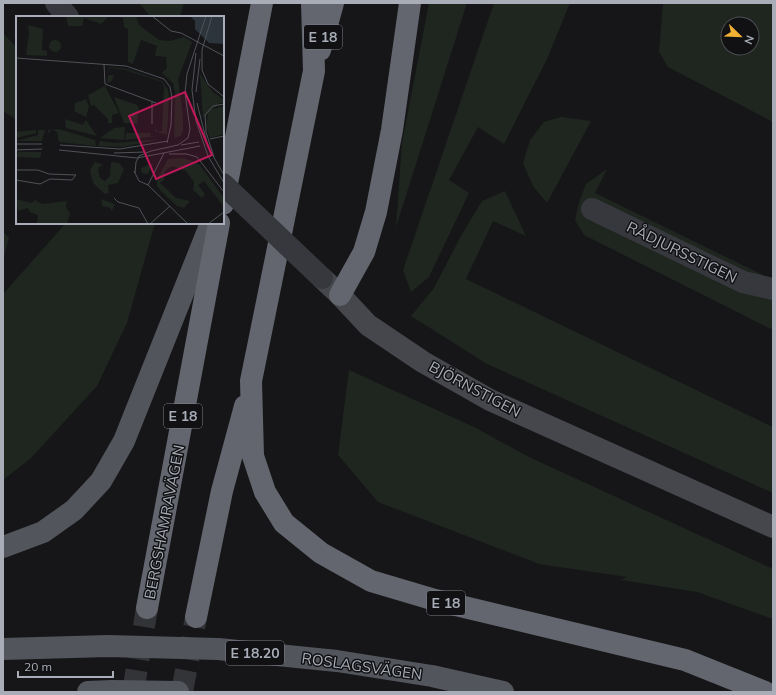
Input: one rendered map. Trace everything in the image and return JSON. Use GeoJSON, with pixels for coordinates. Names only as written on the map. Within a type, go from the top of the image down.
{"type":"FeatureCollection","features":[{"type":"Feature","properties":{"kind":"highway"},"geometry":{"type":"LineString","coordinates":[[312,3],[314,71]]}},
{"type":"Feature","properties":{"kind":"highway","name":"E 18"},"geometry":{"type":"LineString","coordinates":[[333,3],[314,71],[251,381],[253,456],[264,492],[284,523],[321,552],[371,581],[435,600],[685,660],[765,692]]}},
{"type":"Feature","properties":{"kind":"highway"},"geometry":{"type":"LineString","coordinates":[[340,295],[364,252],[376,212],[392,130],[410,3]]}},
{"type":"Feature","properties":{"kind":"highway"},"geometry":{"type":"LineString","coordinates":[[224,186],[261,4]]}},
{"type":"Feature","properties":{"kind":"highway","name":"BERGSHAMRAVÄGEN"},"geometry":{"type":"LineString","coordinates":[[148,608],[220,224]]}},
{"type":"Feature","properties":{"kind":"highway"},"geometry":{"type":"LineString","coordinates":[[196,617],[222,491],[251,381]]}},
{"type":"Feature","properties":{"kind":"main road"},"geometry":{"type":"LineString","coordinates":[[3,547],[43,532],[74,510],[101,481],[124,441],[211,224]]}},
{"type":"Feature","properties":{"kind":"main road","name":"ROSLAGSVÄGEN"},"geometry":{"type":"LineString","coordinates":[[3,649],[108,646],[218,649],[337,661],[432,676],[503,692]]}},
{"type":"Feature","properties":{"kind":"main road"},"geometry":{"type":"LineString","coordinates":[[88,692],[178,692]]}},
{"type":"Feature","properties":{"kind":"street"},"geometry":{"type":"LineString","coordinates":[[56,3],[67,16]]}},
{"type":"Feature","properties":{"kind":"street","name":"BJÖRNSTIGEN"},"geometry":{"type":"LineString","coordinates":[[224,186],[340,295],[368,325],[423,362],[490,400],[773,527]]}},
{"type":"Feature","properties":{"kind":"street","name":"RÅDJURSSTIGEN"},"geometry":{"type":"LineString","coordinates":[[592,209],[743,282],[773,289]]}},
{"type":"Feature","properties":{"kind":"shaded area"},"geometry":{"type":"Polygon","coordinates":[[[139,3],[184,3],[180,16],[150,16],[139,3]]]}},
{"type":"Feature","properties":{"kind":"shaded area"},"geometry":{"type":"Polygon","coordinates":[[[429,3],[467,3],[396,227],[402,143],[429,3]]]}},
{"type":"Feature","properties":{"kind":"shaded area"},"geometry":{"type":"Polygon","coordinates":[[[494,3],[570,3],[547,59],[504,144],[478,127],[449,180],[469,193],[429,277],[411,292],[403,270],[494,3]]]}},
{"type":"Feature","properties":{"kind":"shaded area"},"geometry":{"type":"Polygon","coordinates":[[[663,3],[773,3],[773,122],[668,67],[659,52],[663,3]]]}},
{"type":"Feature","properties":{"kind":"shaded area"},"geometry":{"type":"Polygon","coordinates":[[[3,33],[16,47],[16,119],[3,111],[3,33]]]}},
{"type":"Feature","properties":{"kind":"shaded area"},"geometry":{"type":"Polygon","coordinates":[[[561,117],[591,121],[547,203],[533,186],[523,163],[530,140],[544,122],[561,117]]]}},
{"type":"Feature","properties":{"kind":"shaded area"},"geometry":{"type":"Polygon","coordinates":[[[607,169],[595,193],[773,280],[773,328],[771,329],[584,235],[575,220],[579,202],[586,184],[607,169]]]}},
{"type":"Feature","properties":{"kind":"shaded area"},"geometry":{"type":"Polygon","coordinates":[[[505,191],[526,236],[493,221],[466,279],[773,427],[773,493],[487,364],[411,316],[434,288],[462,234],[482,201],[505,191]]]}},
{"type":"Feature","properties":{"kind":"shaded area"},"geometry":{"type":"Polygon","coordinates":[[[65,224],[155,224],[127,323],[97,386],[31,458],[3,480],[3,294],[65,224]]]}},
{"type":"Feature","properties":{"kind":"shaded area"},"geometry":{"type":"Polygon","coordinates":[[[3,232],[9,237],[3,261],[3,232]]]}},
{"type":"Feature","properties":{"kind":"shaded area"},"geometry":{"type":"Polygon","coordinates":[[[349,370],[474,427],[529,457],[773,569],[773,619],[697,592],[621,580],[627,577],[539,564],[378,502],[338,455],[349,370]]]}},
{"type":"Feature","properties":{"kind":"tunnel"},"geometry":{"type":"LineString","coordinates":[[133,692],[147,608]]}},
{"type":"Feature","properties":{"kind":"tunnel"},"geometry":{"type":"LineString","coordinates":[[182,692],[196,617]]}}]}
